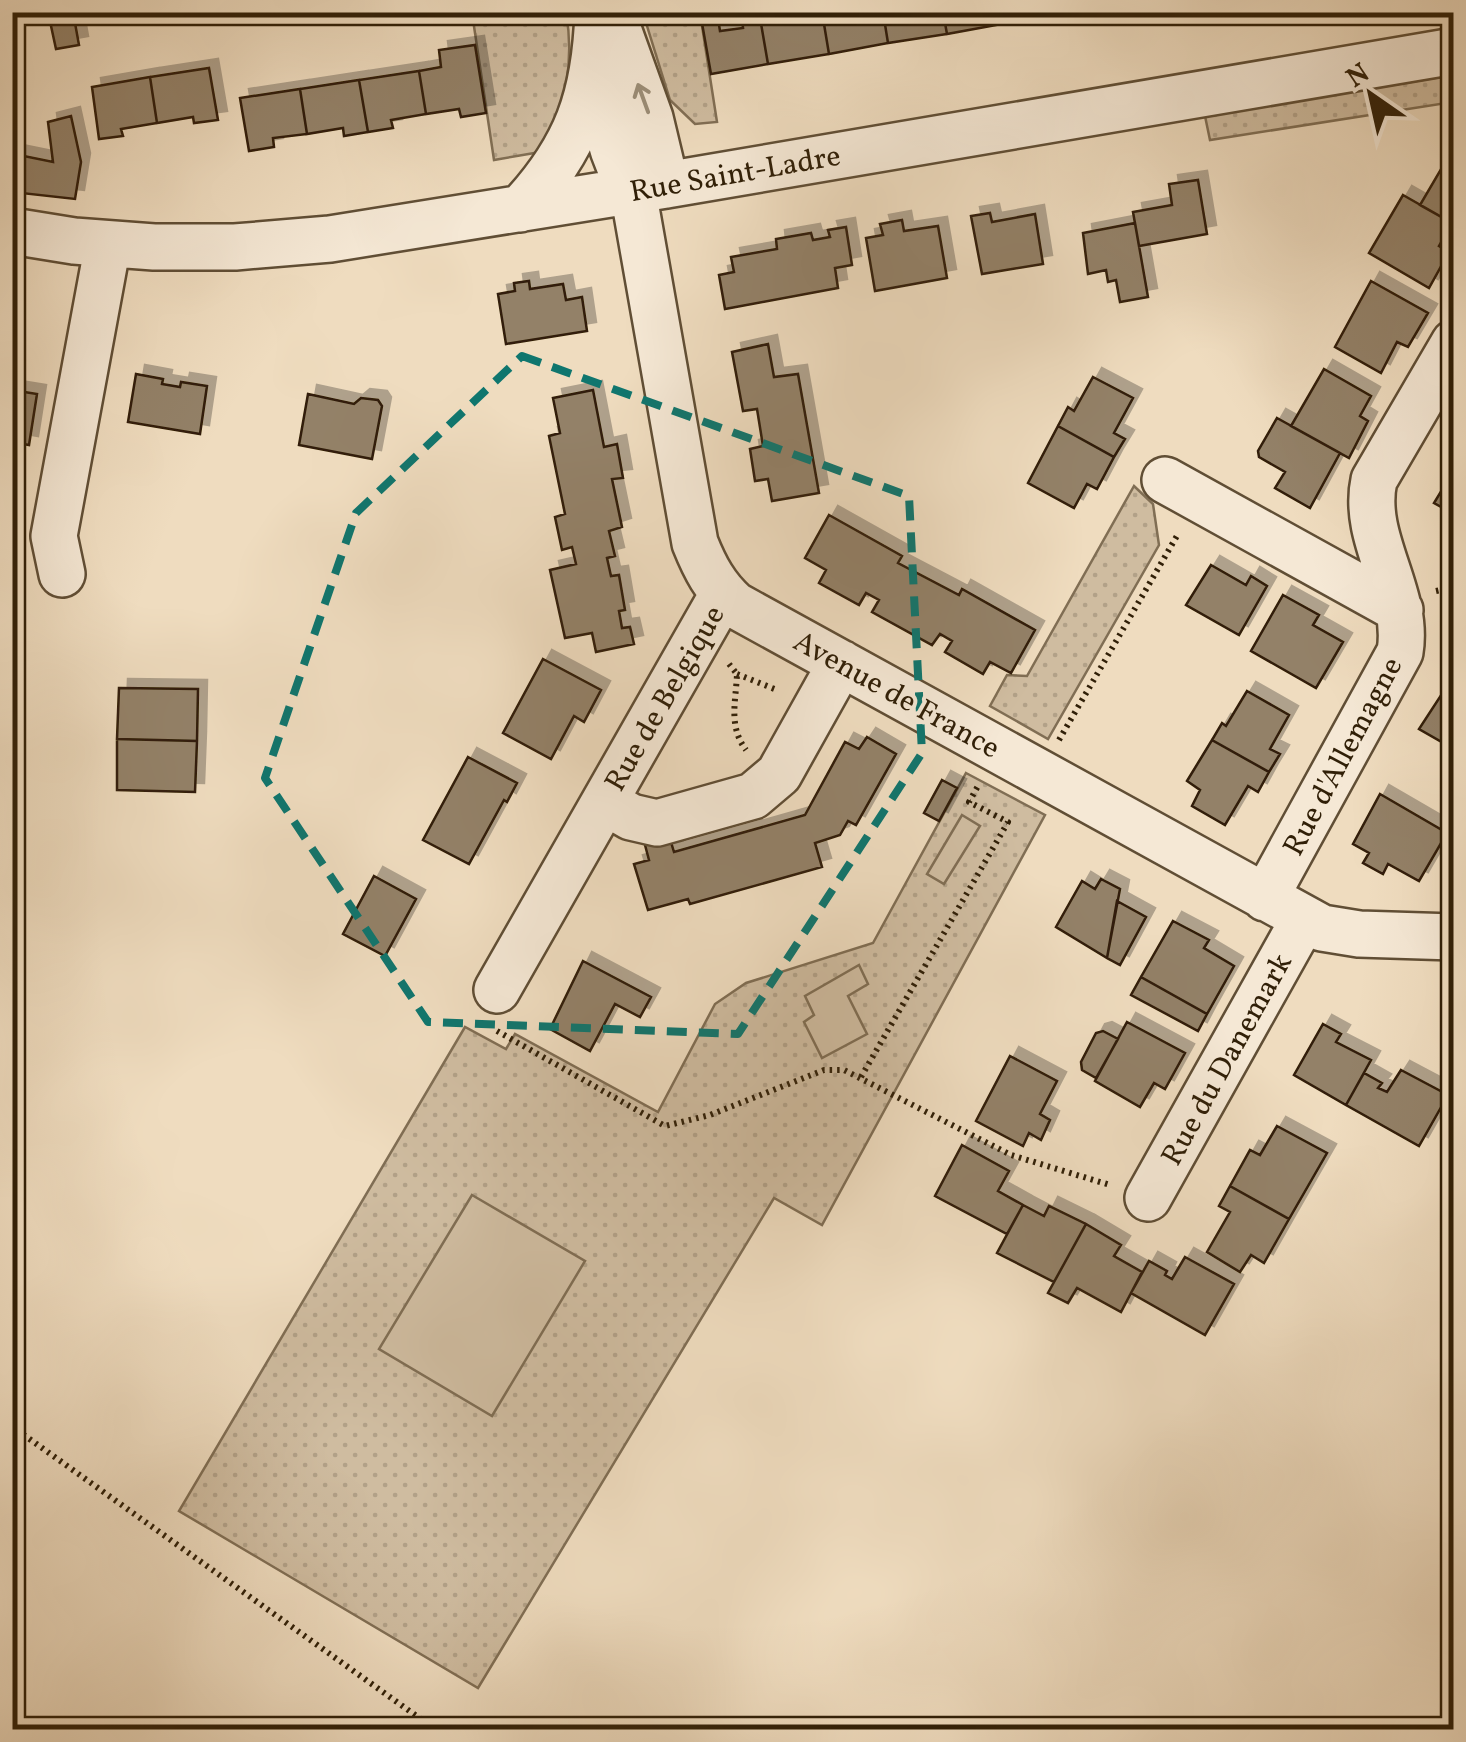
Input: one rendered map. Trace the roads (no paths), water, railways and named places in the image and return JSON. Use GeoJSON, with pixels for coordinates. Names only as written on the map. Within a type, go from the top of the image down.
{"type":"FeatureCollection","features":[{"type":"Feature","properties":{"kind":"street"},"geometry":{"type":"LineString","coordinates":[[596,34],[612,148],[622,175],[649,188],[650,118],[612,12]]}},
{"type":"Feature","properties":{"kind":"street"},"geometry":{"type":"LineString","coordinates":[[520,209],[546,182],[569,147],[584,108],[596,34]]}},
{"type":"Feature","properties":{"kind":"street","name":"Rue Saint-Ladre"},"geometry":{"type":"LineString","coordinates":[[12,231],[108,244],[192,248],[281,244],[649,188],[1454,51]]}},
{"type":"Feature","properties":{"kind":"street","name":"Avenue de France"},"geometry":{"type":"LineString","coordinates":[[649,188],[695,544],[723,594],[735,605],[1304,919],[1340,932],[1454,937]]}},
{"type":"Feature","properties":{"kind":"street"},"geometry":{"type":"LineString","coordinates":[[62,574],[54,536],[108,244]]}},
{"type":"Feature","properties":{"kind":"street","name":"Rue d'Allemagne"},"geometry":{"type":"LineString","coordinates":[[1265,898],[1400,652],[1400,610],[1373,524],[1371,494],[1374,480],[1454,342]]}},
{"type":"Feature","properties":{"kind":"street"},"geometry":{"type":"LineString","coordinates":[[1182,489],[1400,610]]}},
{"type":"Feature","properties":{"kind":"street","name":"Rue de Belgique"},"geometry":{"type":"LineString","coordinates":[[497,990],[723,594]]}},
{"type":"Feature","properties":{"kind":"street","name":"Rue de Belgique"},"geometry":{"type":"LineString","coordinates":[[605,802],[631,817],[657,822],[738,802],[770,784],[840,663]]}},
{"type":"Feature","properties":{"kind":"street","name":"Rue du Danemark"},"geometry":{"type":"LineString","coordinates":[[1148,1198],[1304,919]]}}]}
